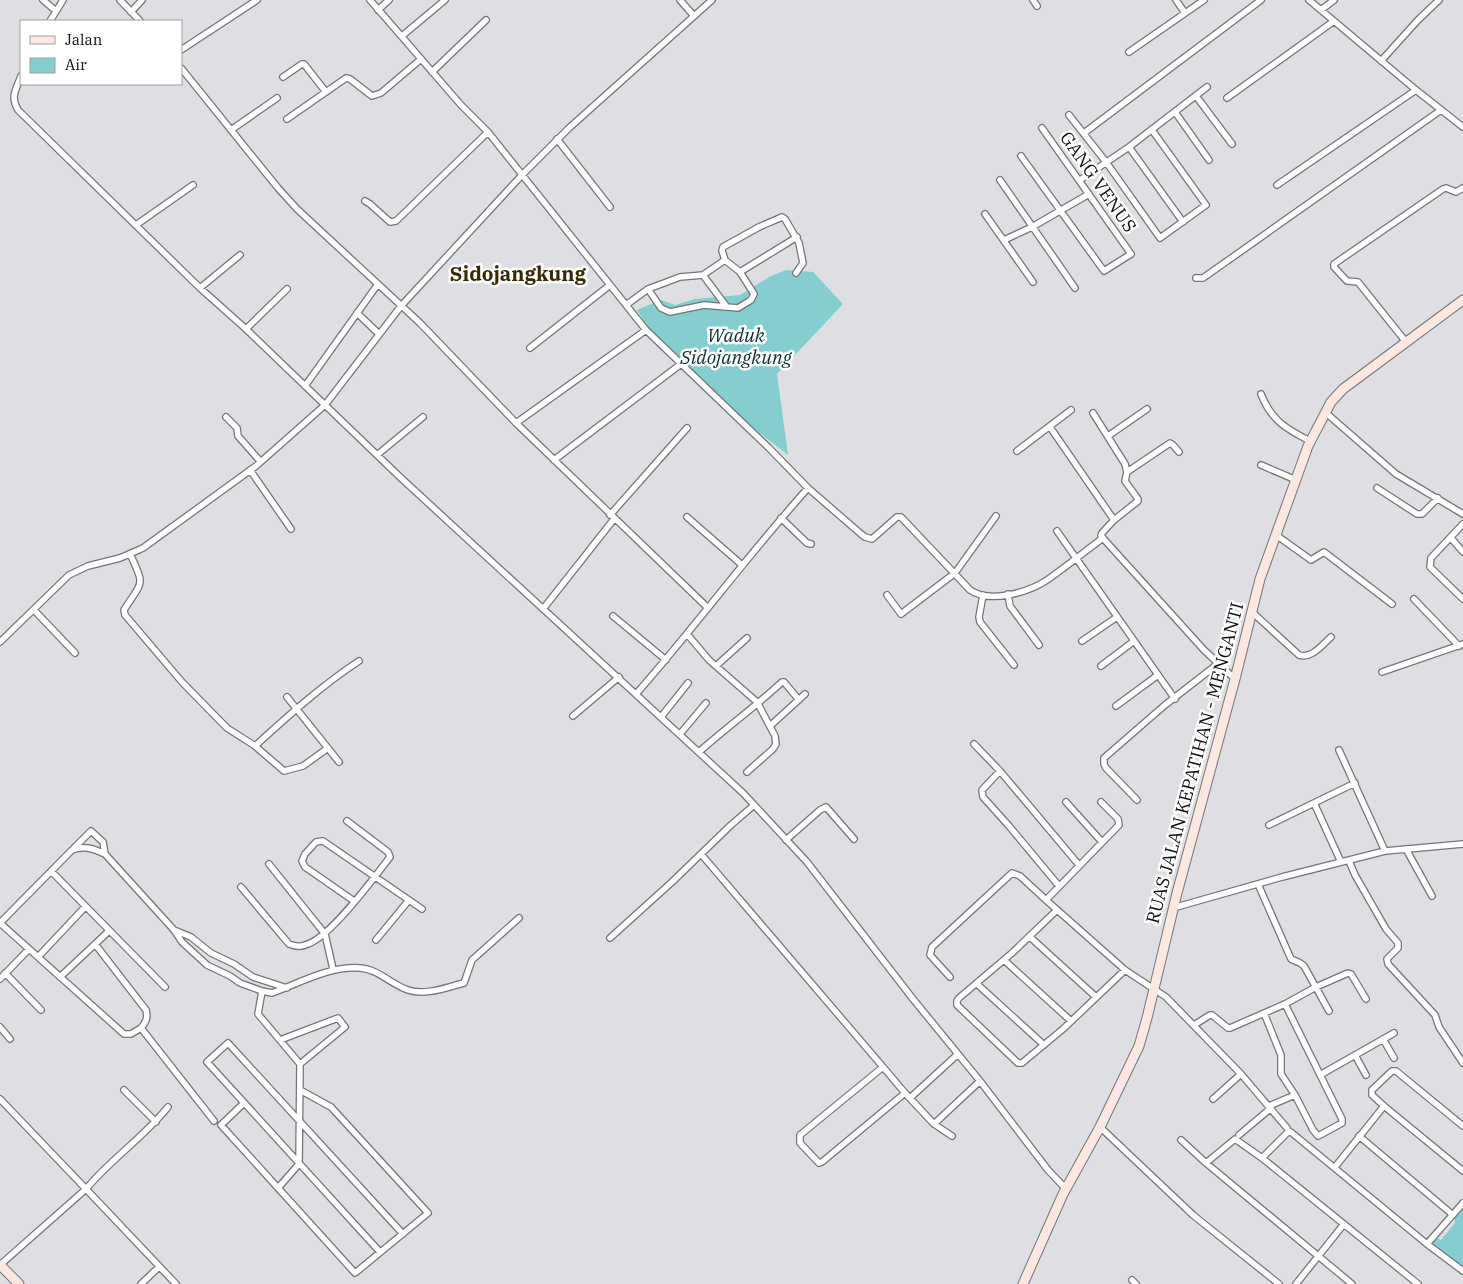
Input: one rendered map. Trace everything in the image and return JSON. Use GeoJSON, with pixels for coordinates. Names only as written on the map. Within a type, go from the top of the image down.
{"type":"FeatureCollection","features":[{"type":"Feature","properties":{"kind":"main road","name":"RUAS JALAN KEPATIHAN - MENGANTI"},"geometry":{"type":"LineString","coordinates":[[1023,1284],[1066,1189],[1100,1127],[1138,1046],[1147,1018],[1173,908],[1260,579],[1310,441],[1331,402],[1343,389],[1463,300]]}},
{"type":"Feature","properties":{"kind":"main road"},"geometry":{"type":"LineString","coordinates":[[0,1265],[19,1284]]}},
{"type":"Feature","properties":{"kind":"street"},"geometry":{"type":"LineString","coordinates":[[42,0],[56,11]]}},
{"type":"Feature","properties":{"kind":"street"},"geometry":{"type":"LineString","coordinates":[[51,20],[63,0]]}},
{"type":"Feature","properties":{"kind":"street"},"geometry":{"type":"LineString","coordinates":[[120,0],[139,20]]}},
{"type":"Feature","properties":{"kind":"street"},"geometry":{"type":"LineString","coordinates":[[131,12],[142,0]]}},
{"type":"Feature","properties":{"kind":"street"},"geometry":{"type":"LineString","coordinates":[[182,49],[257,0]]}},
{"type":"Feature","properties":{"kind":"street"},"geometry":{"type":"LineString","coordinates":[[370,0],[432,72],[488,132],[646,330],[808,488],[865,538],[872,538],[897,517],[901,517],[970,590],[993,597],[1020,592],[1046,581],[1103,538]]}},
{"type":"Feature","properties":{"kind":"street"},"geometry":{"type":"LineString","coordinates":[[378,10],[389,0]]}},
{"type":"Feature","properties":{"kind":"street"},"geometry":{"type":"LineString","coordinates":[[402,36],[445,0]]}},
{"type":"Feature","properties":{"kind":"street"},"geometry":{"type":"LineString","coordinates":[[680,0],[694,16]]}},
{"type":"Feature","properties":{"kind":"street"},"geometry":{"type":"LineString","coordinates":[[0,642],[68,575],[88,566],[130,554],[143,548],[250,470],[325,406],[401,306],[522,175],[558,139],[712,0]]}},
{"type":"Feature","properties":{"kind":"street"},"geometry":{"type":"LineString","coordinates":[[1033,0],[1037,6]]}},
{"type":"Feature","properties":{"kind":"street"},"geometry":{"type":"LineString","coordinates":[[1176,0],[1184,13]]}},
{"type":"Feature","properties":{"kind":"street"},"geometry":{"type":"LineString","coordinates":[[1129,52],[1204,0]]}},
{"type":"Feature","properties":{"kind":"street"},"geometry":{"type":"LineString","coordinates":[[1084,133],[1261,0]]}},
{"type":"Feature","properties":{"kind":"street"},"geometry":{"type":"LineString","coordinates":[[1309,0],[1463,127]]}},
{"type":"Feature","properties":{"kind":"street"},"geometry":{"type":"LineString","coordinates":[[1322,10],[1334,0]]}},
{"type":"Feature","properties":{"kind":"street"},"geometry":{"type":"LineString","coordinates":[[1381,61],[1439,0]]}},
{"type":"Feature","properties":{"kind":"street"},"geometry":{"type":"LineString","coordinates":[[432,72],[486,20]]}},
{"type":"Feature","properties":{"kind":"street"},"geometry":{"type":"LineString","coordinates":[[1226,98],[1334,21]]}},
{"type":"Feature","properties":{"kind":"street"},"geometry":{"type":"LineString","coordinates":[[286,120],[346,78],[372,96],[381,93],[421,59]]}},
{"type":"Feature","properties":{"kind":"street"},"geometry":{"type":"LineString","coordinates":[[283,77],[304,64],[326,92]]}},
{"type":"Feature","properties":{"kind":"street"},"geometry":{"type":"LineString","coordinates":[[182,69],[297,209],[401,306],[516,423],[707,608]]}},
{"type":"Feature","properties":{"kind":"street"},"geometry":{"type":"LineString","coordinates":[[20,79],[13,102],[18,110],[200,288],[377,455],[743,793],[807,862],[1048,1170],[1066,1189]]}},
{"type":"Feature","properties":{"kind":"street"},"geometry":{"type":"LineString","coordinates":[[1080,180],[1152,130],[1207,86]]}},
{"type":"Feature","properties":{"kind":"street"},"geometry":{"type":"LineString","coordinates":[[1276,185],[1416,90]]}},
{"type":"Feature","properties":{"kind":"street"},"geometry":{"type":"LineString","coordinates":[[1196,96],[1232,144]]}},
{"type":"Feature","properties":{"kind":"street"},"geometry":{"type":"LineString","coordinates":[[232,130],[277,98]]}},
{"type":"Feature","properties":{"kind":"street"},"geometry":{"type":"LineString","coordinates":[[1196,278],[1203,278],[1442,110]]}},
{"type":"Feature","properties":{"kind":"street"},"geometry":{"type":"LineString","coordinates":[[1175,112],[1209,160]]}},
{"type":"Feature","properties":{"kind":"street"},"geometry":{"type":"LineString","coordinates":[[1069,115],[1106,162],[1160,238],[1206,205],[1152,130]]}},
{"type":"Feature","properties":{"kind":"street","name":"GANG VENUS"},"geometry":{"type":"LineString","coordinates":[[1042,128],[1131,254],[1104,271],[1061,210]]}},
{"type":"Feature","properties":{"kind":"street"},"geometry":{"type":"LineString","coordinates":[[365,201],[390,222],[396,221],[488,132]]}},
{"type":"Feature","properties":{"kind":"street"},"geometry":{"type":"LineString","coordinates":[[558,139],[610,207]]}},
{"type":"Feature","properties":{"kind":"street"},"geometry":{"type":"LineString","coordinates":[[1129,147],[1183,222]]}},
{"type":"Feature","properties":{"kind":"street"},"geometry":{"type":"LineString","coordinates":[[1021,156],[1061,210]]}},
{"type":"Feature","properties":{"kind":"street"},"geometry":{"type":"LineString","coordinates":[[1000,180],[1076,288]]}},
{"type":"Feature","properties":{"kind":"street"},"geometry":{"type":"LineString","coordinates":[[136,225],[193,185]]}},
{"type":"Feature","properties":{"kind":"street"},"geometry":{"type":"LineString","coordinates":[[1406,342],[1358,282],[1351,283],[1347,281],[1334,267],[1334,264],[1443,189],[1449,188],[1456,192],[1463,188]]}},
{"type":"Feature","properties":{"kind":"street"},"geometry":{"type":"LineString","coordinates":[[1004,240],[1032,227],[1089,194]]}},
{"type":"Feature","properties":{"kind":"street"},"geometry":{"type":"LineString","coordinates":[[985,214],[1033,282]]}},
{"type":"Feature","properties":{"kind":"street"},"geometry":{"type":"LineString","coordinates":[[648,289],[661,308],[670,312],[704,305],[738,308],[745,305],[753,298],[754,294],[740,272],[725,260],[722,251],[723,247],[780,217],[785,219],[800,243],[803,263],[796,272]]}},
{"type":"Feature","properties":{"kind":"street"},"geometry":{"type":"LineString","coordinates":[[740,272],[797,237]]}},
{"type":"Feature","properties":{"kind":"street"},"geometry":{"type":"LineString","coordinates":[[200,288],[240,255]]}},
{"type":"Feature","properties":{"kind":"street"},"geometry":{"type":"LineString","coordinates":[[626,305],[648,289],[680,277],[703,276],[725,260]]}},
{"type":"Feature","properties":{"kind":"street"},"geometry":{"type":"LineString","coordinates":[[703,276],[726,306]]}},
{"type":"Feature","properties":{"kind":"street"},"geometry":{"type":"LineString","coordinates":[[305,386],[378,284]]}},
{"type":"Feature","properties":{"kind":"street"},"geometry":{"type":"LineString","coordinates":[[530,348],[610,285]]}},
{"type":"Feature","properties":{"kind":"street"},"geometry":{"type":"LineString","coordinates":[[246,330],[287,289]]}},
{"type":"Feature","properties":{"kind":"street"},"geometry":{"type":"LineString","coordinates":[[357,313],[378,334]]}},
{"type":"Feature","properties":{"kind":"street"},"geometry":{"type":"LineString","coordinates":[[516,423],[646,330]]}},
{"type":"Feature","properties":{"kind":"street"},"geometry":{"type":"LineString","coordinates":[[554,460],[681,364]]}},
{"type":"Feature","properties":{"kind":"street"},"geometry":{"type":"LineString","coordinates":[[1261,394],[1265,403],[1281,424],[1288,430],[1310,441]]}},
{"type":"Feature","properties":{"kind":"street"},"geometry":{"type":"LineString","coordinates":[[1108,436],[1148,409]]}},
{"type":"Feature","properties":{"kind":"street"},"geometry":{"type":"LineString","coordinates":[[1017,451],[1071,410]]}},
{"type":"Feature","properties":{"kind":"street"},"geometry":{"type":"LineString","coordinates":[[1326,412],[1396,474],[1463,514]]}},
{"type":"Feature","properties":{"kind":"street"},"geometry":{"type":"LineString","coordinates":[[1093,413],[1125,464],[1127,472],[1125,481],[1138,501],[1114,520],[1101,534],[1103,538],[1204,650],[1235,679]]}},
{"type":"Feature","properties":{"kind":"street"},"geometry":{"type":"LineString","coordinates":[[226,417],[237,428],[238,436],[260,461]]}},
{"type":"Feature","properties":{"kind":"street"},"geometry":{"type":"LineString","coordinates":[[377,455],[423,417]]}},
{"type":"Feature","properties":{"kind":"street"},"geometry":{"type":"LineString","coordinates":[[1050,427],[1114,520]]}},
{"type":"Feature","properties":{"kind":"street"},"geometry":{"type":"LineString","coordinates":[[543,609],[612,517],[687,428]]}},
{"type":"Feature","properties":{"kind":"street"},"geometry":{"type":"LineString","coordinates":[[1127,472],[1170,443],[1179,452]]}},
{"type":"Feature","properties":{"kind":"street"},"geometry":{"type":"LineString","coordinates":[[1261,465],[1296,480]]}},
{"type":"Feature","properties":{"kind":"street"},"geometry":{"type":"LineString","coordinates":[[250,470],[291,529]]}},
{"type":"Feature","properties":{"kind":"street"},"geometry":{"type":"LineString","coordinates":[[636,694],[808,488]]}},
{"type":"Feature","properties":{"kind":"street"},"geometry":{"type":"LineString","coordinates":[[1377,488],[1417,514],[1422,514],[1438,498]]}},
{"type":"Feature","properties":{"kind":"street"},"geometry":{"type":"LineString","coordinates":[[887,594],[902,614],[955,573],[996,516]]}},
{"type":"Feature","properties":{"kind":"street"},"geometry":{"type":"LineString","coordinates":[[687,517],[742,565]]}},
{"type":"Feature","properties":{"kind":"street"},"geometry":{"type":"LineString","coordinates":[[781,518],[807,543],[811,544]]}},
{"type":"Feature","properties":{"kind":"street"},"geometry":{"type":"LineString","coordinates":[[1463,524],[1431,558],[1430,562],[1430,567],[1463,599]]}},
{"type":"Feature","properties":{"kind":"street"},"geometry":{"type":"LineString","coordinates":[[1057,531],[1175,699]]}},
{"type":"Feature","properties":{"kind":"street"},"geometry":{"type":"LineString","coordinates":[[1276,535],[1311,560],[1321,552],[1324,552],[1392,604]]}},
{"type":"Feature","properties":{"kind":"street"},"geometry":{"type":"LineString","coordinates":[[1451,538],[1463,552]]}},
{"type":"Feature","properties":{"kind":"street"},"geometry":{"type":"LineString","coordinates":[[130,554],[141,580],[140,587],[124,610],[125,615],[182,682],[227,728],[255,746],[284,771],[303,766],[328,748]]}},
{"type":"Feature","properties":{"kind":"street"},"geometry":{"type":"LineString","coordinates":[[1008,594],[1010,606],[1039,645]]}},
{"type":"Feature","properties":{"kind":"street"},"geometry":{"type":"LineString","coordinates":[[983,595],[979,617],[980,622],[1014,664]]}},
{"type":"Feature","properties":{"kind":"street"},"geometry":{"type":"LineString","coordinates":[[1382,672],[1461,645],[1414,599]]}},
{"type":"Feature","properties":{"kind":"street"},"geometry":{"type":"LineString","coordinates":[[34,610],[75,653]]}},
{"type":"Feature","properties":{"kind":"street"},"geometry":{"type":"LineString","coordinates":[[1252,612],[1299,655],[1305,657],[1313,654],[1332,637]]}},
{"type":"Feature","properties":{"kind":"street"},"geometry":{"type":"LineString","coordinates":[[613,616],[666,660]]}},
{"type":"Feature","properties":{"kind":"street"},"geometry":{"type":"LineString","coordinates":[[1082,641],[1117,617]]}},
{"type":"Feature","properties":{"kind":"street"},"geometry":{"type":"LineString","coordinates":[[687,634],[716,666],[758,704],[776,736],[776,744],[773,749],[747,772]]}},
{"type":"Feature","properties":{"kind":"street"},"geometry":{"type":"LineString","coordinates":[[716,666],[747,638]]}},
{"type":"Feature","properties":{"kind":"street"},"geometry":{"type":"LineString","coordinates":[[1101,666],[1134,641]]}},
{"type":"Feature","properties":{"kind":"street"},"geometry":{"type":"LineString","coordinates":[[255,746],[296,708],[359,660]]}},
{"type":"Feature","properties":{"kind":"street"},"geometry":{"type":"LineString","coordinates":[[1137,800],[1106,768],[1103,760],[1120,742],[1219,664]]}},
{"type":"Feature","properties":{"kind":"street"},"geometry":{"type":"LineString","coordinates":[[1116,706],[1158,675]]}},
{"type":"Feature","properties":{"kind":"street"},"geometry":{"type":"LineString","coordinates":[[573,716],[618,677]]}},
{"type":"Feature","properties":{"kind":"street"},"geometry":{"type":"LineString","coordinates":[[700,752],[718,735],[784,682],[799,700]]}},
{"type":"Feature","properties":{"kind":"street"},"geometry":{"type":"LineString","coordinates":[[661,717],[688,683]]}},
{"type":"Feature","properties":{"kind":"street"},"geometry":{"type":"LineString","coordinates":[[770,726],[805,694]]}},
{"type":"Feature","properties":{"kind":"street"},"geometry":{"type":"LineString","coordinates":[[287,697],[339,762]]}},
{"type":"Feature","properties":{"kind":"street"},"geometry":{"type":"LineString","coordinates":[[680,734],[706,703]]}},
{"type":"Feature","properties":{"kind":"street"},"geometry":{"type":"LineString","coordinates":[[974,744],[1000,771],[1079,865]]}},
{"type":"Feature","properties":{"kind":"street"},"geometry":{"type":"LineString","coordinates":[[1339,750],[1385,851]]}},
{"type":"Feature","properties":{"kind":"street"},"geometry":{"type":"LineString","coordinates":[[1000,771],[982,790],[983,797],[1059,886]]}},
{"type":"Feature","properties":{"kind":"street"},"geometry":{"type":"LineString","coordinates":[[1269,825],[1355,783]]}},
{"type":"Feature","properties":{"kind":"street"},"geometry":{"type":"LineString","coordinates":[[1066,802],[1102,842]]}},
{"type":"Feature","properties":{"kind":"street"},"geometry":{"type":"LineString","coordinates":[[1046,900],[1120,823],[1101,802]]}},
{"type":"Feature","properties":{"kind":"street"},"geometry":{"type":"LineString","coordinates":[[1314,803],[1341,862]]}},
{"type":"Feature","properties":{"kind":"street"},"geometry":{"type":"LineString","coordinates":[[610,938],[754,806]]}},
{"type":"Feature","properties":{"kind":"street"},"geometry":{"type":"LineString","coordinates":[[786,840],[820,810],[826,807],[854,839]]}},
{"type":"Feature","properties":{"kind":"street"},"geometry":{"type":"LineString","coordinates":[[241,887],[290,944],[298,947],[310,944],[325,934],[390,857],[388,852],[347,821]]}},
{"type":"Feature","properties":{"kind":"street"},"geometry":{"type":"LineString","coordinates":[[95,944],[148,1014],[146,1022],[141,1028],[131,1034],[124,1034],[0,923],[91,831],[103,842],[105,854]]}},
{"type":"Feature","properties":{"kind":"street"},"geometry":{"type":"LineString","coordinates":[[354,901],[305,867],[302,861],[305,854],[316,842],[323,841],[422,909]]}},
{"type":"Feature","properties":{"kind":"street"},"geometry":{"type":"LineString","coordinates":[[1173,908],[1385,851],[1463,844]]}},
{"type":"Feature","properties":{"kind":"street"},"geometry":{"type":"LineString","coordinates":[[72,850],[80,847],[93,848],[105,854],[174,930],[182,942],[207,966],[230,976],[240,983],[272,993],[333,969],[361,968],[383,976],[408,990],[424,992],[464,983],[472,960],[519,918]]}},
{"type":"Feature","properties":{"kind":"street"},"geometry":{"type":"LineString","coordinates":[[1406,849],[1432,896]]}},
{"type":"Feature","properties":{"kind":"street"},"geometry":{"type":"LineString","coordinates":[[701,854],[905,1093],[934,1124],[952,1136]]}},
{"type":"Feature","properties":{"kind":"street"},"geometry":{"type":"LineString","coordinates":[[1349,861],[1386,929],[1398,943],[1398,948],[1387,959],[1388,964],[1435,1015],[1439,1027],[1463,1063]]}},
{"type":"Feature","properties":{"kind":"street"},"geometry":{"type":"LineString","coordinates":[[269,864],[325,934],[333,969]]}},
{"type":"Feature","properties":{"kind":"street"},"geometry":{"type":"LineString","coordinates":[[51,872],[165,988]]}},
{"type":"Feature","properties":{"kind":"street"},"geometry":{"type":"LineString","coordinates":[[950,977],[930,955],[932,947],[1012,873],[1020,876],[1125,970],[1166,997],[1240,1074],[1287,1128]]}},
{"type":"Feature","properties":{"kind":"street"},"geometry":{"type":"LineString","coordinates":[[1258,884],[1291,959],[1302,964],[1330,1011]]}},
{"type":"Feature","properties":{"kind":"street"},"geometry":{"type":"LineString","coordinates":[[376,940],[409,900]]}},
{"type":"Feature","properties":{"kind":"street"},"geometry":{"type":"LineString","coordinates":[[38,957],[86,907]]}},
{"type":"Feature","properties":{"kind":"street"},"geometry":{"type":"LineString","coordinates":[[1057,910],[1030,937],[959,998],[957,1002],[957,1005],[1018,1063],[1022,1063],[1044,1045],[1125,970]]}},
{"type":"Feature","properties":{"kind":"street"},"geometry":{"type":"LineString","coordinates":[[60,977],[109,930]]}},
{"type":"Feature","properties":{"kind":"street"},"geometry":{"type":"LineString","coordinates":[[174,930],[192,937],[211,953],[234,964],[253,977],[287,988]]}},
{"type":"Feature","properties":{"kind":"street"},"geometry":{"type":"LineString","coordinates":[[1030,937],[1096,997]]}},
{"type":"Feature","properties":{"kind":"street"},"geometry":{"type":"LineString","coordinates":[[0,978],[29,949]]}},
{"type":"Feature","properties":{"kind":"street"},"geometry":{"type":"LineString","coordinates":[[1004,960],[1071,1021]]}},
{"type":"Feature","properties":{"kind":"street"},"geometry":{"type":"LineString","coordinates":[[230,976],[234,964]]}},
{"type":"Feature","properties":{"kind":"street"},"geometry":{"type":"LineString","coordinates":[[5,973],[40,1010]]}},
{"type":"Feature","properties":{"kind":"street"},"geometry":{"type":"LineString","coordinates":[[1194,1025],[1212,1015],[1228,1028],[1285,1004],[1316,987],[1348,973],[1351,974],[1366,999]]}},
{"type":"Feature","properties":{"kind":"street"},"geometry":{"type":"LineString","coordinates":[[977,984],[1044,1045]]}},
{"type":"Feature","properties":{"kind":"street"},"geometry":{"type":"LineString","coordinates":[[262,991],[258,1014],[300,1064],[299,1164],[278,1188]]}},
{"type":"Feature","properties":{"kind":"street"},"geometry":{"type":"LineString","coordinates":[[1264,1013],[1281,1055],[1281,1074],[1318,1136],[1342,1123],[1342,1119],[1285,1004]]}},
{"type":"Feature","properties":{"kind":"street"},"geometry":{"type":"LineString","coordinates":[[280,1040],[338,1018],[345,1027],[300,1064]]}},
{"type":"Feature","properties":{"kind":"street"},"geometry":{"type":"LineString","coordinates":[[0,1027],[10,1039]]}},
{"type":"Feature","properties":{"kind":"street"},"geometry":{"type":"LineString","coordinates":[[141,1028],[214,1121]]}},
{"type":"Feature","properties":{"kind":"street"},"geometry":{"type":"LineString","coordinates":[[1320,1075],[1394,1033]]}},
{"type":"Feature","properties":{"kind":"street"},"geometry":{"type":"LineString","coordinates":[[1383,1040],[1394,1058]]}},
{"type":"Feature","properties":{"kind":"street"},"geometry":{"type":"LineString","coordinates":[[380,1252],[206,1062],[228,1043],[403,1234]]}},
{"type":"Feature","properties":{"kind":"street"},"geometry":{"type":"LineString","coordinates":[[910,1098],[958,1054]]}},
{"type":"Feature","properties":{"kind":"street"},"geometry":{"type":"LineString","coordinates":[[1355,1055],[1366,1075]]}},
{"type":"Feature","properties":{"kind":"street"},"geometry":{"type":"LineString","coordinates":[[883,1067],[800,1135],[800,1143],[819,1162],[822,1162],[905,1093]]}},
{"type":"Feature","properties":{"kind":"street"},"geometry":{"type":"LineString","coordinates":[[1463,1126],[1396,1071],[1392,1071],[1371,1092],[1384,1106],[1463,1171]]}},
{"type":"Feature","properties":{"kind":"street"},"geometry":{"type":"LineString","coordinates":[[1213,1099],[1240,1074]]}},
{"type":"Feature","properties":{"kind":"street"},"geometry":{"type":"LineString","coordinates":[[934,1124],[980,1081]]}},
{"type":"Feature","properties":{"kind":"street"},"geometry":{"type":"LineString","coordinates":[[124,1090],[156,1122]]}},
{"type":"Feature","properties":{"kind":"street"},"geometry":{"type":"LineString","coordinates":[[244,1103],[221,1125],[355,1274],[428,1213],[332,1107],[300,1090]]}},
{"type":"Feature","properties":{"kind":"street"},"geometry":{"type":"LineString","coordinates":[[1239,1135],[1270,1107],[1295,1095]]}},
{"type":"Feature","properties":{"kind":"street"},"geometry":{"type":"LineString","coordinates":[[0,1100],[176,1284]]}},
{"type":"Feature","properties":{"kind":"street"},"geometry":{"type":"LineString","coordinates":[[1335,1167],[1384,1106]]}},
{"type":"Feature","properties":{"kind":"street"},"geometry":{"type":"LineString","coordinates":[[0,1265],[86,1189],[125,1148],[156,1122],[168,1107]]}},
{"type":"Feature","properties":{"kind":"street"},"geometry":{"type":"LineString","coordinates":[[1100,1127],[1193,1215],[1279,1284]]}},
{"type":"Feature","properties":{"kind":"street"},"geometry":{"type":"LineString","coordinates":[[1262,1158],[1290,1131],[1427,1244],[1463,1271]]}},
{"type":"Feature","properties":{"kind":"street"},"geometry":{"type":"LineString","coordinates":[[1359,1136],[1454,1215]]}},
{"type":"Feature","properties":{"kind":"street"},"geometry":{"type":"LineString","coordinates":[[1206,1164],[1235,1139],[1262,1158],[1418,1284]]}},
{"type":"Feature","properties":{"kind":"street"},"geometry":{"type":"LineString","coordinates":[[1181,1140],[1206,1164],[1352,1284]]}},
{"type":"Feature","properties":{"kind":"street"},"geometry":{"type":"LineString","coordinates":[[1427,1244],[1463,1203]]}},
{"type":"Feature","properties":{"kind":"street"},"geometry":{"type":"LineString","coordinates":[[1296,1284],[1344,1224]]}},
{"type":"Feature","properties":{"kind":"street"},"geometry":{"type":"LineString","coordinates":[[141,1284],[159,1267]]}},
{"type":"Feature","properties":{"kind":"water","name":"Waduk Sidojangkung"},"geometry":{"type":"Polygon","coordinates":[[[786,270],[813,272],[843,304],[777,374],[788,455],[730,410],[656,339],[637,310],[661,300],[675,305],[695,299],[740,295],[771,276],[786,270]]]}},
{"type":"Feature","properties":{"kind":"water"},"geometry":{"type":"Polygon","coordinates":[[[1463,1206],[1463,1268],[1457,1263],[1455,1265],[1430,1243],[1438,1238],[1441,1240],[1455,1223],[1454,1216],[1463,1206]]]}},
{"type":"Feature","properties":{"kind":"district","name":"Sidojangkung"},"geometry":{"type":"Point","coordinates":[518,274]}}]}
